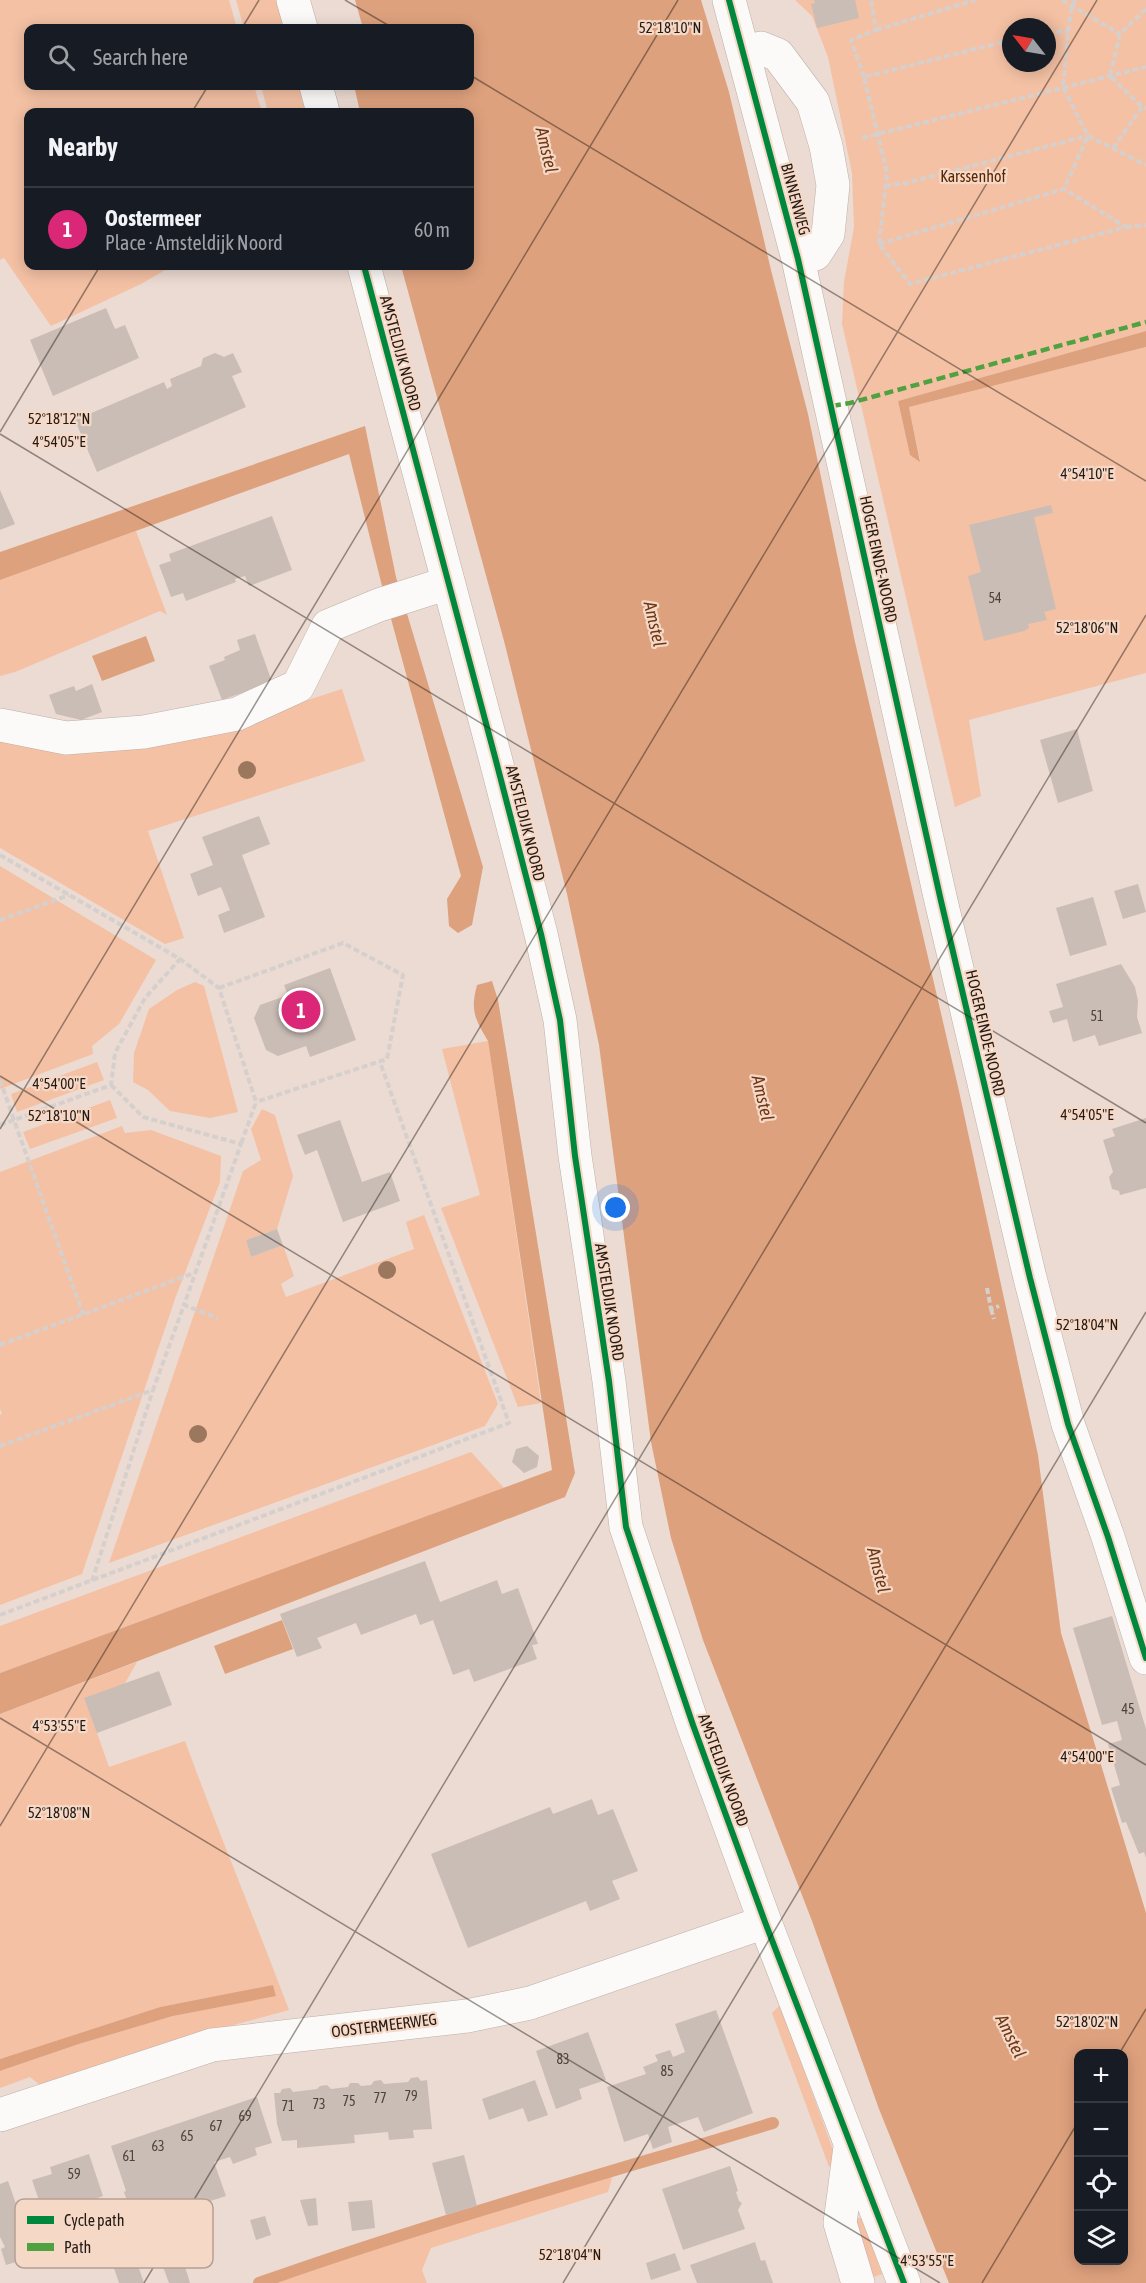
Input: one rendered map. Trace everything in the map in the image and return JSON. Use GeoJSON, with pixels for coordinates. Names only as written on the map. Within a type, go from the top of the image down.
{"type":"FeatureCollection","features":[{"type":"Feature","properties":{"kind":"street"},"geometry":{"type":"LineString","coordinates":[[293,0],[300,24]]}},
{"type":"Feature","properties":{"kind":"street","name":"BINNENWEG"},"geometry":{"type":"LineString","coordinates":[[729,0],[798,259],[832,406]]}},
{"type":"Feature","properties":{"kind":"street"},"geometry":{"type":"LineString","coordinates":[[744,52],[760,48],[778,55],[813,102],[826,146],[833,185],[828,234],[815,254],[798,259]]}},
{"type":"Feature","properties":{"kind":"street"},"geometry":{"type":"LineString","coordinates":[[317,90],[322,108]]}},
{"type":"Feature","properties":{"kind":"street","name":"AMSTELDIJK NOORD"},"geometry":{"type":"LineString","coordinates":[[365,270],[541,934],[560,1020],[574,1156],[609,1381],[626,1527],[693,1725],[765,1922],[904,2283]]}},
{"type":"Feature","properties":{"kind":"street","name":"HOGER EINDE-NOORD"},"geometry":{"type":"LineString","coordinates":[[832,406],[936,878],[1030,1278],[1068,1424],[1108,1537],[1146,1658]]}},
{"type":"Feature","properties":{"kind":"street"},"geometry":{"type":"LineString","coordinates":[[0,725],[66,738],[144,732],[237,714],[298,686],[328,626],[394,600],[448,583]]}},
{"type":"Feature","properties":{"kind":"street","name":"OOSTERMEERWEG"},"geometry":{"type":"LineString","coordinates":[[0,2115],[212,2045],[467,2016],[530,2003],[765,1922]]}},
{"type":"Feature","properties":{"kind":"street"},"geometry":{"type":"LineString","coordinates":[[850,2144],[840,2223],[858,2283]]}},
{"type":"Feature","properties":{"kind":"path"},"geometry":{"type":"LineString","coordinates":[[871,0],[876,30]]}},
{"type":"Feature","properties":{"kind":"path"},"geometry":{"type":"LineString","coordinates":[[975,0],[876,30],[851,40],[864,77],[887,173],[879,244],[910,284],[1126,227],[1146,225]]}},
{"type":"Feature","properties":{"kind":"path"},"geometry":{"type":"LineString","coordinates":[[1062,0],[1120,34]]}},
{"type":"Feature","properties":{"kind":"path"},"geometry":{"type":"LineString","coordinates":[[1076,0],[1072,5],[1068,31],[1063,87],[1088,136],[1146,165]]}},
{"type":"Feature","properties":{"kind":"path"},"geometry":{"type":"LineString","coordinates":[[1110,76],[1120,34],[1146,9]]}},
{"type":"Feature","properties":{"kind":"path"},"geometry":{"type":"LineString","coordinates":[[1056,32],[1068,31]]}},
{"type":"Feature","properties":{"kind":"path"},"geometry":{"type":"LineString","coordinates":[[864,77],[1002,42]]}},
{"type":"Feature","properties":{"kind":"path"},"geometry":{"type":"LineString","coordinates":[[826,146],[1146,67]]}},
{"type":"Feature","properties":{"kind":"path"},"geometry":{"type":"LineString","coordinates":[[1110,76],[1144,108],[1113,148]]}},
{"type":"Feature","properties":{"kind":"path"},"geometry":{"type":"LineString","coordinates":[[885,186],[906,183],[1088,136]]}},
{"type":"Feature","properties":{"kind":"path"},"geometry":{"type":"LineString","coordinates":[[1064,189],[1088,136]]}},
{"type":"Feature","properties":{"kind":"path"},"geometry":{"type":"LineString","coordinates":[[879,244],[1064,189],[1126,227]]}},
{"type":"Feature","properties":{"kind":"path"},"geometry":{"type":"LineString","coordinates":[[0,855],[180,959],[219,988],[256,1102],[153,1390],[92,1582]]}},
{"type":"Feature","properties":{"kind":"path"},"geometry":{"type":"LineString","coordinates":[[0,920],[69,895]]}},
{"type":"Feature","properties":{"kind":"path"},"geometry":{"type":"LineString","coordinates":[[219,988],[343,943],[403,975],[387,1059],[256,1102]]}},
{"type":"Feature","properties":{"kind":"path"},"geometry":{"type":"LineString","coordinates":[[111,1085],[115,1053],[145,998],[180,959]]}},
{"type":"Feature","properties":{"kind":"path"},"geometry":{"type":"LineString","coordinates":[[0,1615],[509,1423],[380,1062]]}},
{"type":"Feature","properties":{"kind":"path"},"geometry":{"type":"LineString","coordinates":[[0,1080],[83,1314]]}},
{"type":"Feature","properties":{"kind":"path"},"geometry":{"type":"LineString","coordinates":[[0,1125],[111,1085]]}},
{"type":"Feature","properties":{"kind":"path"},"geometry":{"type":"LineString","coordinates":[[111,1085],[143,1117],[241,1144]]}},
{"type":"Feature","properties":{"kind":"path"},"geometry":{"type":"LineString","coordinates":[[0,1345],[195,1273]]}},
{"type":"Feature","properties":{"kind":"path"},"geometry":{"type":"LineString","coordinates":[[987,1288],[994,1319]]}},
{"type":"Feature","properties":{"kind":"path"},"geometry":{"type":"LineString","coordinates":[[992,1309],[1009,1303]]}},
{"type":"Feature","properties":{"kind":"path"},"geometry":{"type":"LineString","coordinates":[[184,1305],[218,1318]]}},
{"type":"Feature","properties":{"kind":"path"},"geometry":{"type":"LineString","coordinates":[[0,1446],[153,1390]]}},
{"type":"Feature","properties":{"kind":"green space"},"geometry":{"type":"Polygon","coordinates":[[[0,0],[229,0],[236,24],[24,24],[24,90],[255,90],[261,108],[24,108],[24,270],[165,270],[141,284],[51,326],[4,258],[0,260],[0,0]]]}},
{"type":"Feature","properties":{"kind":"green space"},"geometry":{"type":"Polygon","coordinates":[[[236,0],[276,0],[283,24],[243,24],[236,0]]]}},
{"type":"Feature","properties":{"kind":"green space","name":"Karssenhof"},"geometry":{"type":"Polygon","coordinates":[[[795,0],[1146,0],[1146,331],[898,401],[910,454],[920,460],[909,407],[1146,347],[1146,673],[969,720],[981,796],[955,807],[842,324],[844,282],[854,227],[852,173],[828,57],[812,16],[795,0]]]}},
{"type":"Feature","properties":{"kind":"green space"},"geometry":{"type":"Polygon","coordinates":[[[262,90],[300,90],[306,108],[267,108],[262,90]]]}},
{"type":"Feature","properties":{"kind":"green space"},"geometry":{"type":"Polygon","coordinates":[[[136,531],[167,615],[160,611],[15,672],[0,676],[0,580],[136,531]]]}},
{"type":"Feature","properties":{"kind":"green space"},"geometry":{"type":"Polygon","coordinates":[[[342,689],[365,761],[148,831],[184,938],[165,944],[0,848],[0,733],[221,728],[342,689]]]}},
{"type":"Feature","properties":{"kind":"green space"},"geometry":{"type":"Polygon","coordinates":[[[0,866],[156,960],[119,1024],[92,1046],[93,1054],[0,1089],[0,866]]]}},
{"type":"Feature","properties":{"kind":"green space"},"geometry":{"type":"Polygon","coordinates":[[[195,982],[204,986],[238,1112],[210,1118],[170,1111],[148,1090],[133,1082],[134,1053],[149,1009],[177,990],[195,982]]]}},
{"type":"Feature","properties":{"kind":"green space"},"geometry":{"type":"Polygon","coordinates":[[[488,1041],[541,1403],[518,1407],[441,1208],[480,1195],[442,1049],[488,1041]]]}},
{"type":"Feature","properties":{"kind":"green space"},"geometry":{"type":"Polygon","coordinates":[[[97,1062],[104,1080],[17,1112],[11,1094],[97,1062]]]}},
{"type":"Feature","properties":{"kind":"green space"},"geometry":{"type":"Polygon","coordinates":[[[110,1100],[117,1118],[30,1149],[23,1132],[110,1100]]]}},
{"type":"Feature","properties":{"kind":"green space"},"geometry":{"type":"Polygon","coordinates":[[[262,1109],[275,1115],[293,1176],[277,1229],[246,1240],[251,1257],[283,1245],[294,1276],[281,1284],[286,1297],[414,1249],[406,1222],[424,1215],[498,1404],[485,1426],[109,1563],[243,1171],[261,1160],[251,1129],[262,1109]]]}},
{"type":"Feature","properties":{"kind":"green space"},"geometry":{"type":"Polygon","coordinates":[[[122,1126],[125,1133],[151,1130],[221,1156],[220,1182],[176,1296],[82,1574],[0,1605],[0,1415],[2,1414],[0,1409],[0,1172],[122,1126]]]}},
{"type":"Feature","properties":{"kind":"green space"},"geometry":{"type":"Polygon","coordinates":[[[471,1452],[504,1488],[0,1673],[0,1626],[471,1452]]]}},
{"type":"Feature","properties":{"kind":"green space"},"geometry":{"type":"Polygon","coordinates":[[[137,1662],[97,1733],[109,1767],[185,1741],[289,2010],[211,2031],[40,2085],[30,2077],[0,2088],[0,2071],[79,2044],[173,2016],[276,1995],[273,1986],[160,2007],[0,2059],[0,1714],[137,1662]]]}},
{"type":"Feature","properties":{"kind":"green space"},"geometry":{"type":"Polygon","coordinates":[[[780,2005],[836,2158],[829,2167],[772,2013],[780,2005]]]}},
{"type":"Feature","properties":{"kind":"green space"},"geometry":{"type":"Polygon","coordinates":[[[613,2174],[608,2192],[431,2248],[422,2270],[427,2283],[256,2283],[337,2255],[613,2174]]]}},
{"type":"Feature","properties":{"kind":"green space"},"geometry":{"type":"Polygon","coordinates":[[[862,2218],[882,2274],[871,2278],[849,2219],[862,2218]]]}},
{"type":"Feature","properties":{"kind":"water","name":"Amstel"},"geometry":{"type":"Polygon","coordinates":[[[355,0],[701,0],[729,92],[808,414],[855,642],[959,1091],[1038,1455],[1061,1633],[1146,1913],[1146,2283],[949,2283],[879,2109],[812,1921],[703,1640],[671,1538],[651,1442],[599,1045],[567,894],[504,641],[402,270],[474,270],[474,108],[359,108],[355,90],[474,90],[474,24],[362,24],[355,0]]]}},
{"type":"Feature","properties":{"kind":"water"},"geometry":{"type":"Polygon","coordinates":[[[1146,331],[1146,347],[909,407],[920,462],[910,455],[898,401],[1146,331]]]}},
{"type":"Feature","properties":{"kind":"water"},"geometry":{"type":"Polygon","coordinates":[[[365,426],[396,577],[483,867],[472,925],[458,933],[449,926],[447,899],[461,876],[381,582],[349,454],[0,580],[0,552],[365,426]]]}},
{"type":"Feature","properties":{"kind":"water"},"geometry":{"type":"Polygon","coordinates":[[[146,636],[155,661],[102,681],[92,656],[146,636]]]}},
{"type":"Feature","properties":{"kind":"water"},"geometry":{"type":"Polygon","coordinates":[[[492,981],[498,1000],[575,1473],[565,1497],[0,1714],[0,1673],[552,1470],[488,1041],[477,1020],[474,1008],[477,985],[492,981]]]}},
{"type":"Feature","properties":{"kind":"water"},"geometry":{"type":"Polygon","coordinates":[[[282,1620],[293,1649],[225,1674],[214,1646],[282,1620]]]}},
{"type":"Feature","properties":{"kind":"water"},"geometry":{"type":"Polygon","coordinates":[[[273,1985],[276,1996],[173,2016],[0,2071],[0,2059],[160,2007],[273,1985]]]}},
{"type":"Feature","properties":{"kind":"building"},"geometry":{"type":"Polygon","coordinates":[[[814,0],[855,0],[859,18],[817,28],[811,4],[815,3],[814,0]]]}},
{"type":"Feature","properties":{"kind":"building"},"geometry":{"type":"Polygon","coordinates":[[[106,308],[115,329],[125,325],[139,358],[53,396],[30,340],[106,308]]]}},
{"type":"Feature","properties":{"kind":"building"},"geometry":{"type":"Polygon","coordinates":[[[215,353],[224,357],[233,353],[242,372],[232,376],[246,407],[97,472],[75,420],[164,382],[167,389],[172,386],[170,379],[201,366],[203,358],[215,353]]]}},
{"type":"Feature","properties":{"kind":"building"},"geometry":{"type":"Polygon","coordinates":[[[0,490],[15,524],[0,530],[0,490]]]}},
{"type":"Feature","properties":{"kind":"building"},"geometry":{"type":"Polygon","coordinates":[[[1051,505],[1053,513],[1034,517],[1056,609],[1044,612],[1047,620],[1028,624],[1029,628],[1024,631],[984,641],[968,576],[981,572],[969,525],[1051,505]]]}},
{"type":"Feature","properties":{"kind":"building"},"geometry":{"type":"Polygon","coordinates":[[[272,516],[292,570],[249,586],[245,576],[235,579],[236,582],[186,601],[183,593],[171,597],[159,565],[171,561],[169,554],[272,516]]]}},
{"type":"Feature","properties":{"kind":"building"},"geometry":{"type":"Polygon","coordinates":[[[255,634],[272,682],[222,700],[209,666],[225,660],[224,657],[240,650],[237,640],[255,634]]]}},
{"type":"Feature","properties":{"kind":"building"},"geometry":{"type":"Polygon","coordinates":[[[92,684],[102,712],[81,720],[56,714],[49,695],[74,686],[76,691],[92,684]]]}},
{"type":"Feature","properties":{"kind":"building"},"geometry":{"type":"Polygon","coordinates":[[[1077,729],[1093,791],[1058,803],[1040,740],[1077,729]]]}},
{"type":"Feature","properties":{"kind":"building"},"geometry":{"type":"Polygon","coordinates":[[[259,816],[270,844],[242,855],[265,917],[224,933],[218,915],[230,910],[221,887],[198,896],[190,874],[213,865],[202,837],[259,816]]]}},
{"type":"Feature","properties":{"kind":"building"},"geometry":{"type":"Polygon","coordinates":[[[1138,884],[1146,912],[1123,919],[1114,891],[1138,884]]]}},
{"type":"Feature","properties":{"kind":"building"},"geometry":{"type":"Polygon","coordinates":[[[1093,897],[1107,945],[1070,956],[1056,908],[1093,897]]]}},
{"type":"Feature","properties":{"kind":"building"},"geometry":{"type":"Polygon","coordinates":[[[1121,964],[1135,987],[1138,1001],[1137,1017],[1142,1033],[1099,1046],[1095,1035],[1073,1042],[1067,1019],[1053,1023],[1049,1011],[1063,1007],[1056,984],[1121,964]]]}},
{"type":"Feature","properties":{"kind":"building"},"geometry":{"type":"Polygon","coordinates":[[[330,968],[356,1040],[310,1057],[306,1046],[278,1056],[266,1050],[254,1018],[260,1005],[288,995],[284,985],[330,968]]]}},
{"type":"Feature","properties":{"kind":"building"},"geometry":{"type":"Polygon","coordinates":[[[1146,1118],[1146,1188],[1120,1195],[1119,1191],[1112,1189],[1109,1177],[1113,1172],[1103,1140],[1115,1136],[1112,1129],[1146,1118]]]}},
{"type":"Feature","properties":{"kind":"building"},"geometry":{"type":"Polygon","coordinates":[[[340,1120],[362,1182],[390,1172],[400,1201],[343,1222],[317,1150],[305,1155],[297,1135],[340,1120]]]}},
{"type":"Feature","properties":{"kind":"building"},"geometry":{"type":"Polygon","coordinates":[[[277,1229],[283,1245],[251,1257],[246,1240],[277,1229]]]}},
{"type":"Feature","properties":{"kind":"building"},"geometry":{"type":"Polygon","coordinates":[[[527,1446],[539,1456],[537,1467],[524,1473],[512,1462],[516,1449],[527,1446]]]}},
{"type":"Feature","properties":{"kind":"building"},"geometry":{"type":"Polygon","coordinates":[[[425,1561],[440,1602],[497,1580],[502,1594],[518,1588],[538,1644],[532,1645],[537,1659],[474,1682],[469,1669],[453,1675],[433,1620],[420,1625],[416,1614],[361,1635],[356,1623],[317,1638],[322,1648],[297,1657],[280,1614],[425,1561]]]}},
{"type":"Feature","properties":{"kind":"building"},"geometry":{"type":"Polygon","coordinates":[[[1112,1616],[1146,1729],[1146,1858],[1144,1852],[1139,1854],[1126,1822],[1122,1823],[1111,1788],[1120,1785],[1108,1744],[1122,1740],[1117,1721],[1102,1725],[1073,1628],[1112,1616]]]}},
{"type":"Feature","properties":{"kind":"building"},"geometry":{"type":"Polygon","coordinates":[[[159,1671],[172,1705],[97,1733],[84,1698],[159,1671]]]}},
{"type":"Feature","properties":{"kind":"building"},"geometry":{"type":"Polygon","coordinates":[[[592,1799],[598,1815],[613,1809],[638,1871],[612,1881],[620,1899],[590,1911],[586,1901],[468,1948],[431,1854],[550,1807],[553,1814],[592,1799]]]}},
{"type":"Feature","properties":{"kind":"building"},"geometry":{"type":"Polygon","coordinates":[[[716,2010],[753,2113],[704,2132],[698,2117],[668,2127],[672,2142],[653,2149],[648,2134],[624,2142],[607,2087],[646,2074],[643,2067],[658,2061],[655,2055],[670,2050],[673,2057],[685,2052],[675,2024],[716,2010]]]}},
{"type":"Feature","properties":{"kind":"building"},"geometry":{"type":"Polygon","coordinates":[[[588,2032],[606,2080],[579,2089],[582,2099],[556,2109],[536,2051],[588,2032]]]}},
{"type":"Feature","properties":{"kind":"building"},"geometry":{"type":"Polygon","coordinates":[[[418,2077],[421,2081],[427,2080],[432,2129],[413,2130],[414,2138],[389,2140],[388,2132],[354,2135],[355,2143],[297,2148],[297,2140],[282,2141],[277,2124],[274,2093],[280,2093],[282,2089],[290,2088],[293,2092],[317,2089],[327,2085],[331,2089],[348,2087],[350,2083],[358,2083],[361,2086],[371,2085],[374,2081],[381,2080],[384,2084],[408,2082],[411,2078],[418,2077]]]}},
{"type":"Feature","properties":{"kind":"building"},"geometry":{"type":"Polygon","coordinates":[[[535,2080],[548,2115],[528,2122],[523,2108],[489,2120],[482,2099],[535,2080]]]}},
{"type":"Feature","properties":{"kind":"building"},"geometry":{"type":"Polygon","coordinates":[[[257,2097],[272,2143],[255,2148],[257,2155],[233,2164],[230,2157],[214,2162],[226,2196],[213,2200],[126,2199],[124,2192],[126,2191],[111,2146],[257,2097]]]}},
{"type":"Feature","properties":{"kind":"building"},"geometry":{"type":"Polygon","coordinates":[[[89,2154],[103,2196],[95,2199],[39,2199],[32,2180],[52,2174],[50,2167],[89,2154]]]}},
{"type":"Feature","properties":{"kind":"building"},"geometry":{"type":"Polygon","coordinates":[[[464,2155],[477,2206],[446,2215],[432,2163],[464,2155]]]}},
{"type":"Feature","properties":{"kind":"building"},"geometry":{"type":"Polygon","coordinates":[[[730,2166],[738,2191],[736,2192],[742,2203],[738,2210],[745,2229],[683,2250],[662,2189],[730,2166]]]}},
{"type":"Feature","properties":{"kind":"building"},"geometry":{"type":"Polygon","coordinates":[[[8,2181],[15,2201],[15,2262],[6,2265],[1,2249],[5,2247],[0,2237],[0,2184],[8,2181]]]}},
{"type":"Feature","properties":{"kind":"building"},"geometry":{"type":"Polygon","coordinates":[[[316,2198],[318,2225],[308,2226],[300,2200],[316,2198]]]}},
{"type":"Feature","properties":{"kind":"building"},"geometry":{"type":"Polygon","coordinates":[[[372,2200],[375,2228],[352,2231],[348,2202],[372,2200]]]}},
{"type":"Feature","properties":{"kind":"building"},"geometry":{"type":"Polygon","coordinates":[[[265,2216],[271,2235],[256,2240],[250,2220],[265,2216]]]}},
{"type":"Feature","properties":{"kind":"building"},"geometry":{"type":"Polygon","coordinates":[[[755,2242],[761,2261],[765,2260],[773,2283],[697,2283],[690,2265],[755,2242]]]}},
{"type":"Feature","properties":{"kind":"building"},"geometry":{"type":"Polygon","coordinates":[[[675,2253],[681,2270],[651,2280],[646,2263],[675,2253]]]}},
{"type":"Feature","properties":{"kind":"building"},"geometry":{"type":"Polygon","coordinates":[[[114,2268],[139,2268],[144,2283],[119,2283],[114,2268]]]}},
{"type":"Feature","properties":{"kind":"building"},"geometry":{"type":"Polygon","coordinates":[[[163,2268],[185,2268],[190,2283],[169,2283],[163,2268]]]}},
{"type":"Feature","properties":{"kind":"waterway"},"geometry":{"type":"LineString","coordinates":[[259,2283],[451,2220],[773,2123]]}},
{"type":"Feature","properties":{"kind":"marked path"},"geometry":{"type":"LineString","coordinates":[[832,406],[1146,322]]}},
{"type":"Feature","properties":{"kind":"cycle path"},"geometry":{"type":"LineString","coordinates":[[729,0],[798,259],[941,901],[1030,1278],[1068,1424],[1108,1537],[1146,1658]]}},
{"type":"Feature","properties":{"kind":"cycle path"},"geometry":{"type":"LineString","coordinates":[[365,270],[495,757],[541,934],[560,1020],[575,1156],[609,1381],[626,1527],[693,1725],[765,1922],[904,2283]]}},
{"type":"Feature","properties":{"kind":"place","name":"Oostermeer"},"geometry":{"type":"Point","coordinates":[301,1010]}}]}
